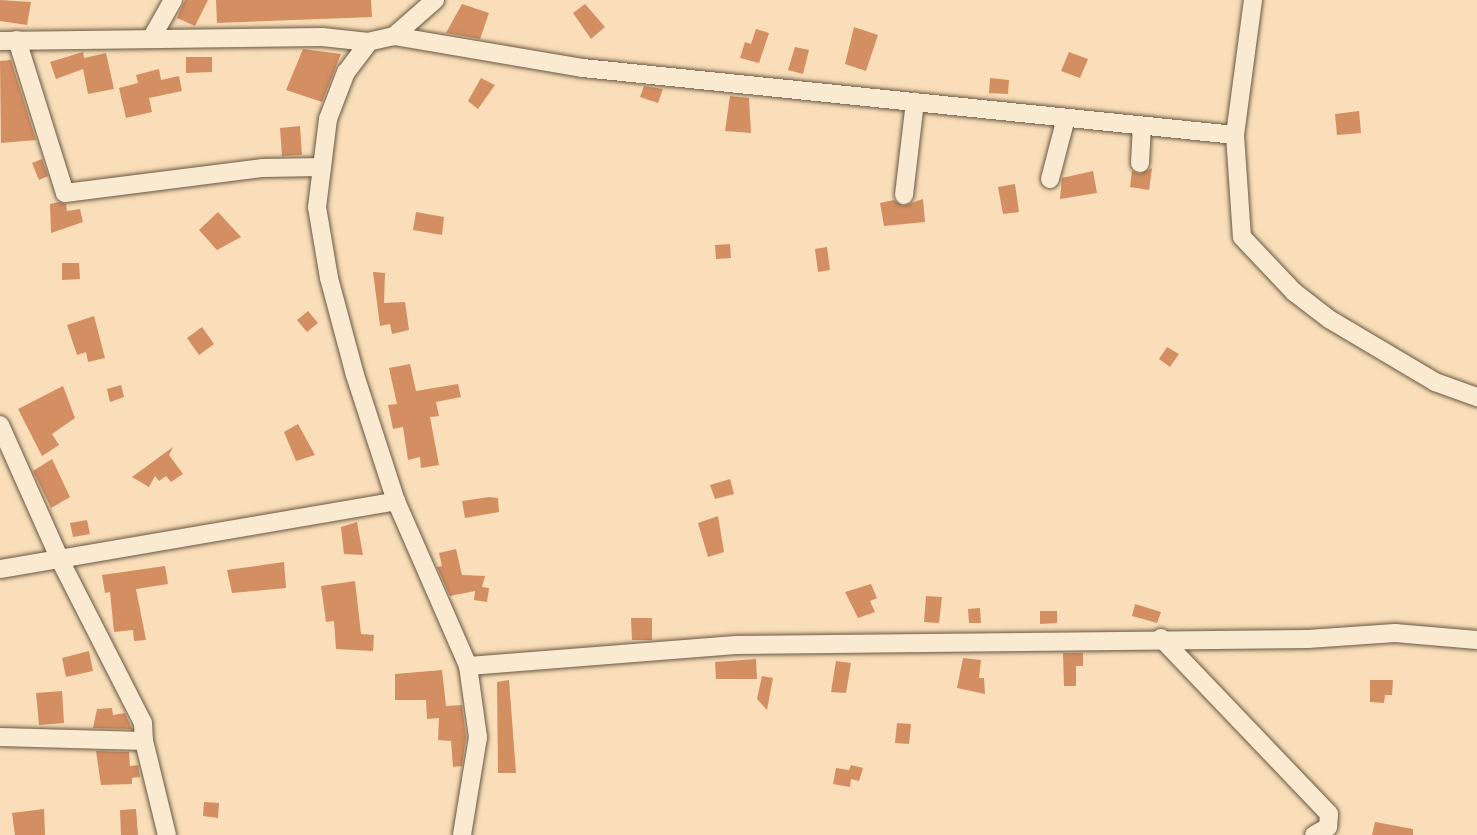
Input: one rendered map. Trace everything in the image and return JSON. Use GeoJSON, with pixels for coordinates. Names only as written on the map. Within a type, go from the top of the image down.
{"type":"FeatureCollection","features":[{"type":"Feature","properties":{"kind":"street"},"geometry":{"type":"LineString","coordinates":[[152,37],[173,0]]}},
{"type":"Feature","properties":{"kind":"street"},"geometry":{"type":"LineString","coordinates":[[394,36],[435,0]]}},
{"type":"Feature","properties":{"kind":"street"},"geometry":{"type":"LineString","coordinates":[[1253,0],[1235,135],[1237,219],[1242,237],[1329,319],[1435,382],[1477,397]]}},
{"type":"Feature","properties":{"kind":"street"},"geometry":{"type":"LineString","coordinates":[[322,167],[262,168],[65,193],[8,40],[323,37],[369,42],[394,36],[583,68],[1235,135]]}},
{"type":"Feature","properties":{"kind":"street"},"geometry":{"type":"LineString","coordinates":[[369,42],[346,72],[328,119],[317,207],[329,278],[396,501],[468,666],[478,737],[461,835]]}},
{"type":"Feature","properties":{"kind":"street"},"geometry":{"type":"LineString","coordinates":[[904,195],[915,102]]}},
{"type":"Feature","properties":{"kind":"street"},"geometry":{"type":"LineString","coordinates":[[1050,180],[1066,118]]}},
{"type":"Feature","properties":{"kind":"street"},"geometry":{"type":"LineString","coordinates":[[1140,163],[1142,126]]}},
{"type":"Feature","properties":{"kind":"street"},"geometry":{"type":"LineString","coordinates":[[0,425],[60,560],[143,723],[144,741],[167,835]]}},
{"type":"Feature","properties":{"kind":"street"},"geometry":{"type":"LineString","coordinates":[[0,569],[396,501]]}},
{"type":"Feature","properties":{"kind":"street"},"geometry":{"type":"LineString","coordinates":[[468,666],[736,645],[1161,638],[1308,639],[1395,633],[1477,640]]}},
{"type":"Feature","properties":{"kind":"street"},"geometry":{"type":"LineString","coordinates":[[1161,638],[1329,814],[1328,827],[1314,835]]}},
{"type":"Feature","properties":{"kind":"street"},"geometry":{"type":"LineString","coordinates":[[0,737],[144,741]]}},
{"type":"Feature","properties":{"kind":"building"},"geometry":{"type":"Polygon","coordinates":[[[0,0],[31,2],[27,25],[0,21],[0,0]]]}},
{"type":"Feature","properties":{"kind":"building"},"geometry":{"type":"Polygon","coordinates":[[[185,0],[208,0],[195,26],[177,18],[185,0]]]}},
{"type":"Feature","properties":{"kind":"building"},"geometry":{"type":"Polygon","coordinates":[[[216,0],[371,0],[372,17],[217,23],[216,0]]]}},
{"type":"Feature","properties":{"kind":"building"},"geometry":{"type":"Polygon","coordinates":[[[462,4],[489,13],[480,39],[446,33],[462,4]]]}},
{"type":"Feature","properties":{"kind":"building"},"geometry":{"type":"Polygon","coordinates":[[[585,4],[605,27],[591,39],[573,13],[585,4]]]}},
{"type":"Feature","properties":{"kind":"building"},"geometry":{"type":"Polygon","coordinates":[[[854,27],[878,35],[866,71],[845,64],[854,27]]]}},
{"type":"Feature","properties":{"kind":"building"},"geometry":{"type":"Polygon","coordinates":[[[756,29],[769,33],[759,63],[740,58],[745,42],[751,44],[756,29]]]}},
{"type":"Feature","properties":{"kind":"building"},"geometry":{"type":"Polygon","coordinates":[[[795,47],[809,50],[803,74],[788,70],[795,47]]]}},
{"type":"Feature","properties":{"kind":"building"},"geometry":{"type":"Polygon","coordinates":[[[303,49],[341,54],[322,102],[286,90],[303,49]]]}},
{"type":"Feature","properties":{"kind":"building"},"geometry":{"type":"Polygon","coordinates":[[[83,52],[84,58],[106,53],[114,89],[88,94],[83,69],[56,79],[50,62],[83,52]]]}},
{"type":"Feature","properties":{"kind":"building"},"geometry":{"type":"Polygon","coordinates":[[[1069,52],[1088,59],[1080,78],[1061,71],[1069,52]]]}},
{"type":"Feature","properties":{"kind":"building"},"geometry":{"type":"Polygon","coordinates":[[[186,57],[212,57],[212,72],[186,73],[186,57]]]}},
{"type":"Feature","properties":{"kind":"building"},"geometry":{"type":"Polygon","coordinates":[[[11,60],[36,140],[1,143],[0,61],[11,60]]]}},
{"type":"Feature","properties":{"kind":"building"},"geometry":{"type":"Polygon","coordinates":[[[159,69],[161,80],[179,76],[182,91],[149,98],[152,112],[126,118],[119,88],[138,83],[136,75],[159,69]]]}},
{"type":"Feature","properties":{"kind":"building"},"geometry":{"type":"Polygon","coordinates":[[[481,78],[495,85],[478,109],[468,101],[481,78]]]}},
{"type":"Feature","properties":{"kind":"building"},"geometry":{"type":"Polygon","coordinates":[[[990,78],[1009,80],[1008,94],[989,93],[990,78]]]}},
{"type":"Feature","properties":{"kind":"building"},"geometry":{"type":"Polygon","coordinates":[[[644,86],[663,89],[658,103],[640,97],[644,86]]]}},
{"type":"Feature","properties":{"kind":"building"},"geometry":{"type":"Polygon","coordinates":[[[730,96],[749,98],[751,133],[725,131],[730,96]]]}},
{"type":"Feature","properties":{"kind":"building"},"geometry":{"type":"Polygon","coordinates":[[[1359,111],[1361,133],[1337,135],[1335,114],[1359,111]]]}},
{"type":"Feature","properties":{"kind":"building"},"geometry":{"type":"Polygon","coordinates":[[[300,126],[302,155],[282,156],[280,128],[300,126]]]}},
{"type":"Feature","properties":{"kind":"building"},"geometry":{"type":"Polygon","coordinates":[[[42,159],[48,176],[39,180],[32,163],[42,159]]]}},
{"type":"Feature","properties":{"kind":"building"},"geometry":{"type":"Polygon","coordinates":[[[1152,168],[1149,190],[1130,187],[1132,171],[1140,174],[1152,168]]]}},
{"type":"Feature","properties":{"kind":"building"},"geometry":{"type":"Polygon","coordinates":[[[1093,171],[1097,193],[1060,199],[1062,178],[1093,171]]]}},
{"type":"Feature","properties":{"kind":"building"},"geometry":{"type":"Polygon","coordinates":[[[1015,184],[1019,212],[1003,214],[998,187],[1015,184]]]}},
{"type":"Feature","properties":{"kind":"building"},"geometry":{"type":"Polygon","coordinates":[[[923,199],[925,222],[884,226],[880,203],[894,200],[903,206],[923,199]]]}},
{"type":"Feature","properties":{"kind":"building"},"geometry":{"type":"Polygon","coordinates":[[[50,204],[66,204],[67,211],[80,209],[83,222],[51,233],[50,204]]]}},
{"type":"Feature","properties":{"kind":"building"},"geometry":{"type":"Polygon","coordinates":[[[218,212],[241,237],[217,250],[199,230],[218,212]]]}},
{"type":"Feature","properties":{"kind":"building"},"geometry":{"type":"Polygon","coordinates":[[[416,212],[444,217],[442,235],[413,230],[416,212]]]}},
{"type":"Feature","properties":{"kind":"building"},"geometry":{"type":"Polygon","coordinates":[[[730,244],[731,258],[716,259],[715,245],[730,244]]]}},
{"type":"Feature","properties":{"kind":"building"},"geometry":{"type":"Polygon","coordinates":[[[827,247],[830,270],[818,272],[815,249],[827,247]]]}},
{"type":"Feature","properties":{"kind":"building"},"geometry":{"type":"Polygon","coordinates":[[[62,263],[79,263],[80,279],[62,280],[62,263]]]}},
{"type":"Feature","properties":{"kind":"building"},"geometry":{"type":"Polygon","coordinates":[[[373,272],[385,273],[384,303],[405,302],[409,330],[392,334],[390,324],[380,326],[373,272]]]}},
{"type":"Feature","properties":{"kind":"building"},"geometry":{"type":"Polygon","coordinates":[[[308,311],[318,323],[307,332],[297,320],[308,311]]]}},
{"type":"Feature","properties":{"kind":"building"},"geometry":{"type":"Polygon","coordinates":[[[94,316],[105,358],[88,362],[86,352],[77,355],[67,325],[94,316]]]}},
{"type":"Feature","properties":{"kind":"building"},"geometry":{"type":"Polygon","coordinates":[[[202,327],[214,344],[199,355],[187,338],[202,327]]]}},
{"type":"Feature","properties":{"kind":"building"},"geometry":{"type":"Polygon","coordinates":[[[1167,347],[1179,354],[1170,367],[1159,359],[1167,347]]]}},
{"type":"Feature","properties":{"kind":"building"},"geometry":{"type":"Polygon","coordinates":[[[410,364],[416,391],[458,384],[461,397],[436,402],[439,416],[430,417],[439,465],[421,468],[420,457],[408,460],[403,427],[393,429],[388,405],[397,404],[389,368],[410,364]]]}},
{"type":"Feature","properties":{"kind":"building"},"geometry":{"type":"Polygon","coordinates":[[[121,385],[124,397],[110,402],[107,389],[121,385]]]}},
{"type":"Feature","properties":{"kind":"building"},"geometry":{"type":"Polygon","coordinates":[[[63,386],[75,418],[52,434],[59,445],[42,456],[18,409],[63,386]]]}},
{"type":"Feature","properties":{"kind":"building"},"geometry":{"type":"Polygon","coordinates":[[[298,424],[315,455],[296,461],[284,432],[298,424]]]}},
{"type":"Feature","properties":{"kind":"building"},"geometry":{"type":"Polygon","coordinates":[[[173,447],[169,455],[183,474],[171,482],[166,476],[159,481],[155,476],[149,487],[132,477],[173,447]]]}},
{"type":"Feature","properties":{"kind":"building"},"geometry":{"type":"Polygon","coordinates":[[[52,459],[70,497],[51,508],[33,471],[52,459]]]}},
{"type":"Feature","properties":{"kind":"building"},"geometry":{"type":"Polygon","coordinates":[[[730,479],[734,494],[715,499],[710,485],[730,479]]]}},
{"type":"Feature","properties":{"kind":"building"},"geometry":{"type":"Polygon","coordinates":[[[498,498],[499,512],[465,518],[462,501],[498,498]]]}},
{"type":"Feature","properties":{"kind":"building"},"geometry":{"type":"Polygon","coordinates":[[[718,516],[724,552],[708,557],[698,523],[718,516]]]}},
{"type":"Feature","properties":{"kind":"building"},"geometry":{"type":"Polygon","coordinates":[[[87,520],[90,534],[73,537],[70,523],[87,520]]]}},
{"type":"Feature","properties":{"kind":"building"},"geometry":{"type":"Polygon","coordinates":[[[357,522],[363,555],[344,554],[341,527],[357,522]]]}},
{"type":"Feature","properties":{"kind":"building"},"geometry":{"type":"Polygon","coordinates":[[[456,549],[462,575],[485,576],[482,587],[489,588],[487,602],[474,600],[475,591],[450,596],[437,567],[442,566],[439,553],[456,549]]]}},
{"type":"Feature","properties":{"kind":"building"},"geometry":{"type":"Polygon","coordinates":[[[284,562],[286,588],[232,593],[227,570],[284,562]]]}},
{"type":"Feature","properties":{"kind":"building"},"geometry":{"type":"Polygon","coordinates":[[[165,566],[168,584],[136,589],[146,640],[134,641],[133,630],[114,632],[110,592],[105,593],[102,575],[165,566]]]}},
{"type":"Feature","properties":{"kind":"building"},"geometry":{"type":"Polygon","coordinates":[[[355,581],[361,634],[374,635],[373,651],[336,649],[334,621],[326,622],[321,586],[355,581]]]}},
{"type":"Feature","properties":{"kind":"building"},"geometry":{"type":"Polygon","coordinates":[[[871,584],[877,598],[870,601],[875,612],[858,618],[845,592],[871,584]]]}},
{"type":"Feature","properties":{"kind":"building"},"geometry":{"type":"Polygon","coordinates":[[[926,596],[942,597],[939,623],[924,622],[926,596]]]}},
{"type":"Feature","properties":{"kind":"building"},"geometry":{"type":"Polygon","coordinates":[[[1135,604],[1161,612],[1157,623],[1132,616],[1135,604]]]}},
{"type":"Feature","properties":{"kind":"building"},"geometry":{"type":"Polygon","coordinates":[[[980,608],[981,623],[969,623],[968,609],[980,608]]]}},
{"type":"Feature","properties":{"kind":"building"},"geometry":{"type":"Polygon","coordinates":[[[1040,611],[1057,611],[1057,623],[1040,624],[1040,611]]]}},
{"type":"Feature","properties":{"kind":"building"},"geometry":{"type":"Polygon","coordinates":[[[631,618],[652,618],[652,640],[632,640],[631,618]]]}},
{"type":"Feature","properties":{"kind":"building"},"geometry":{"type":"Polygon","coordinates":[[[89,651],[93,671],[66,677],[62,658],[89,651]]]}},
{"type":"Feature","properties":{"kind":"building"},"geometry":{"type":"Polygon","coordinates":[[[1063,653],[1083,653],[1083,666],[1076,666],[1076,686],[1064,686],[1063,653]]]}},
{"type":"Feature","properties":{"kind":"building"},"geometry":{"type":"Polygon","coordinates":[[[963,658],[981,660],[979,678],[984,678],[985,694],[957,688],[963,658]]]}},
{"type":"Feature","properties":{"kind":"building"},"geometry":{"type":"Polygon","coordinates":[[[756,659],[757,679],[716,679],[715,662],[756,659]]]}},
{"type":"Feature","properties":{"kind":"building"},"geometry":{"type":"Polygon","coordinates":[[[836,661],[851,663],[846,693],[831,692],[836,661]]]}},
{"type":"Feature","properties":{"kind":"building"},"geometry":{"type":"Polygon","coordinates":[[[442,670],[446,706],[462,705],[466,737],[462,766],[453,767],[451,741],[438,740],[439,718],[427,719],[426,700],[395,700],[395,674],[442,670]]]}},
{"type":"Feature","properties":{"kind":"building"},"geometry":{"type":"Polygon","coordinates":[[[762,676],[773,678],[767,710],[757,699],[762,676]]]}},
{"type":"Feature","properties":{"kind":"building"},"geometry":{"type":"Polygon","coordinates":[[[509,680],[516,773],[498,773],[497,682],[509,680]]]}},
{"type":"Feature","properties":{"kind":"building"},"geometry":{"type":"Polygon","coordinates":[[[1370,680],[1393,680],[1392,695],[1385,695],[1384,703],[1370,702],[1370,680]]]}},
{"type":"Feature","properties":{"kind":"building"},"geometry":{"type":"Polygon","coordinates":[[[62,691],[64,723],[39,725],[36,693],[62,691]]]}},
{"type":"Feature","properties":{"kind":"building"},"geometry":{"type":"Polygon","coordinates":[[[112,708],[113,715],[125,713],[132,729],[93,728],[97,709],[112,708]]]}},
{"type":"Feature","properties":{"kind":"building"},"geometry":{"type":"Polygon","coordinates":[[[897,723],[911,724],[909,744],[895,743],[897,723]]]}},
{"type":"Feature","properties":{"kind":"building"},"geometry":{"type":"Polygon","coordinates":[[[96,751],[129,752],[130,766],[138,765],[140,777],[132,778],[132,784],[101,785],[96,751]]]}},
{"type":"Feature","properties":{"kind":"building"},"geometry":{"type":"Polygon","coordinates":[[[851,765],[863,768],[859,781],[851,779],[850,787],[833,784],[836,768],[849,770],[851,765]]]}},
{"type":"Feature","properties":{"kind":"building"},"geometry":{"type":"Polygon","coordinates":[[[204,802],[219,803],[218,818],[203,816],[204,802]]]}},
{"type":"Feature","properties":{"kind":"building"},"geometry":{"type":"Polygon","coordinates":[[[44,809],[45,835],[15,835],[12,813],[44,809]]]}},
{"type":"Feature","properties":{"kind":"building"},"geometry":{"type":"Polygon","coordinates":[[[136,809],[138,835],[121,835],[120,810],[136,809]]]}},
{"type":"Feature","properties":{"kind":"building"},"geometry":{"type":"Polygon","coordinates":[[[1375,822],[1413,829],[1413,835],[1372,835],[1375,822]]]}}]}
